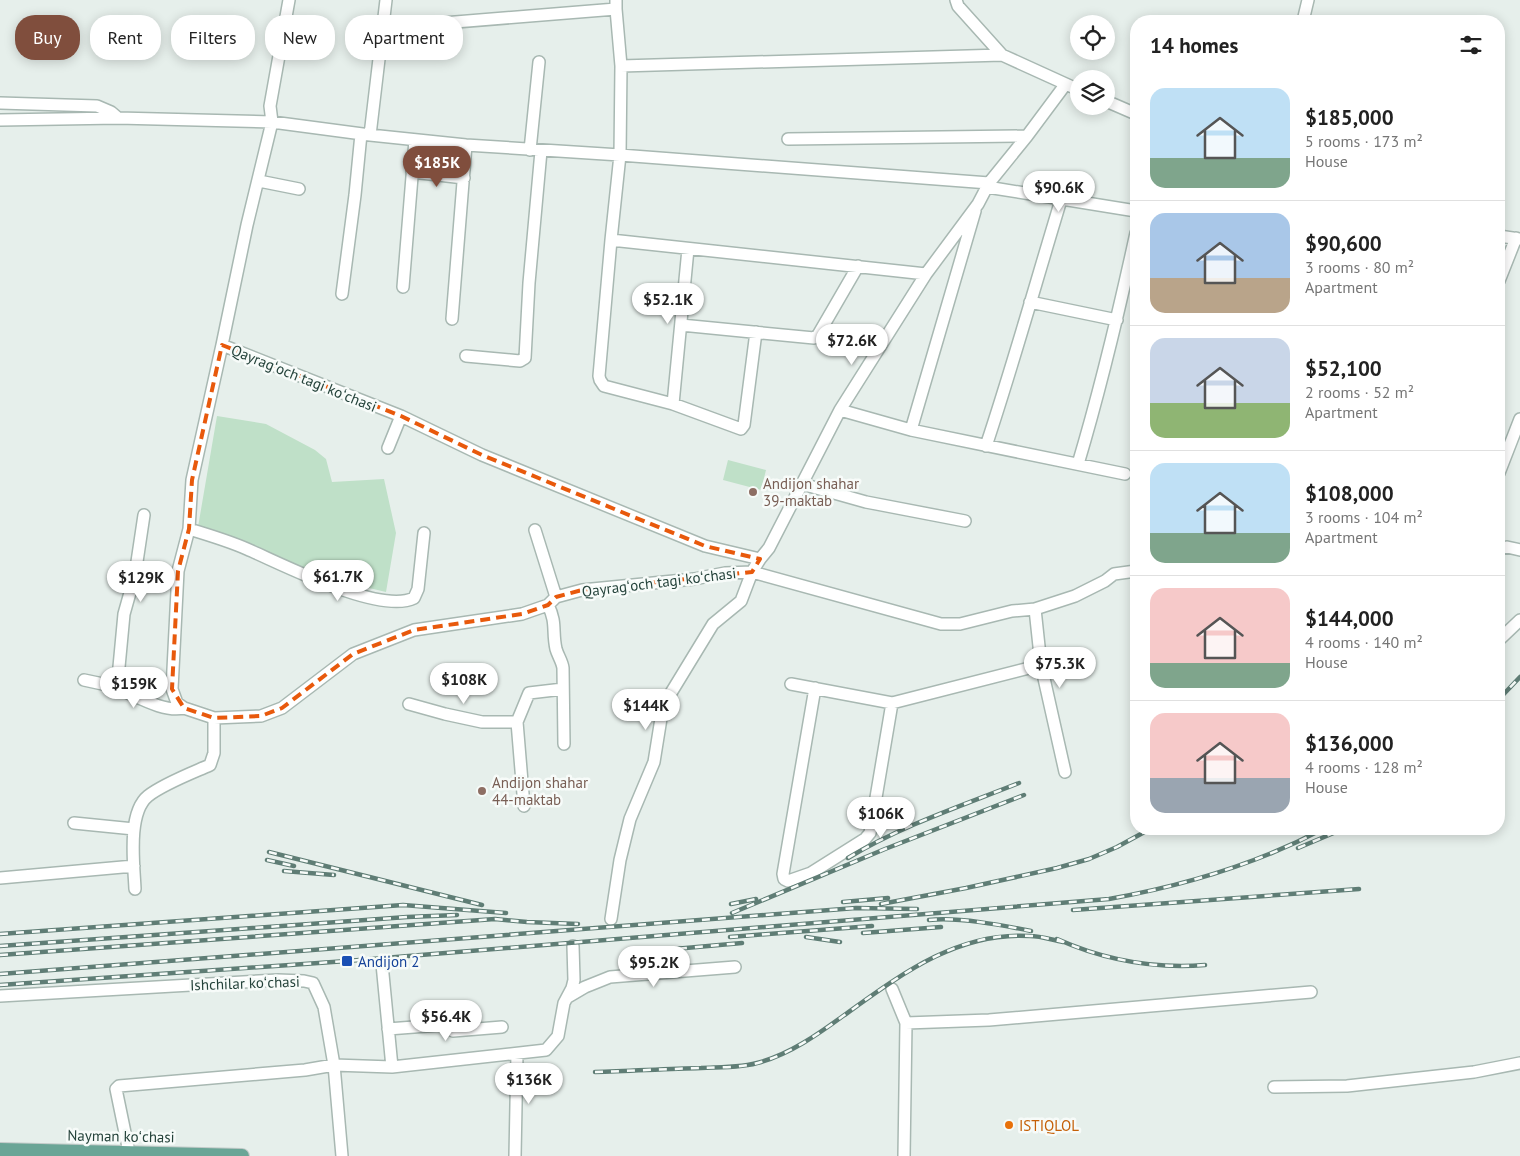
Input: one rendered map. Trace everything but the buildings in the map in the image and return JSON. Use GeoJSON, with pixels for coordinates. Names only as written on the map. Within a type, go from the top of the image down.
{"type":"FeatureCollection","features":[{"type":"Feature","properties":{"kind":"main road","name":"Nayman koʻchasi"},"geometry":{"type":"LineString","coordinates":[[0,1150],[242,1156]]}},
{"type":"Feature","properties":{"kind":"street"},"geometry":{"type":"LineString","coordinates":[[222,346],[247,225],[272,122],[270,106],[289,0]]}},
{"type":"Feature","properties":{"kind":"street"},"geometry":{"type":"LineString","coordinates":[[384,15],[386,0]]}},
{"type":"Feature","properties":{"kind":"street"},"geometry":{"type":"LineString","coordinates":[[956,0],[958,6],[1002,54],[1070,87]]}},
{"type":"Feature","properties":{"kind":"street"},"geometry":{"type":"LineString","coordinates":[[1304,15],[1308,0]]}},
{"type":"Feature","properties":{"kind":"street"},"geometry":{"type":"LineString","coordinates":[[463,20],[616,4],[621,66],[620,155],[600,380],[604,386],[673,404],[741,429],[744,424],[756,332]]}},
{"type":"Feature","properties":{"kind":"street"},"geometry":{"type":"LineString","coordinates":[[621,66],[1002,54]]}},
{"type":"Feature","properties":{"kind":"street"},"geometry":{"type":"LineString","coordinates":[[342,294],[377,60]]}},
{"type":"Feature","properties":{"kind":"street"},"geometry":{"type":"LineString","coordinates":[[466,356],[520,361],[525,358],[539,62]]}},
{"type":"Feature","properties":{"kind":"street"},"geometry":{"type":"LineString","coordinates":[[610,919],[620,860],[630,819],[654,762],[663,706],[713,624],[741,601],[752,572],[769,548],[840,410],[926,274],[978,204],[988,185],[1065,85]]}},
{"type":"Feature","properties":{"kind":"street"},"geometry":{"type":"LineString","coordinates":[[0,103],[97,106],[111,112],[118,118]]}},
{"type":"Feature","properties":{"kind":"street"},"geometry":{"type":"LineString","coordinates":[[1115,105],[1130,111]]}},
{"type":"Feature","properties":{"kind":"street"},"geometry":{"type":"LineString","coordinates":[[0,120],[118,118],[272,122],[466,146],[620,155],[988,185],[1062,200],[1130,210]]}},
{"type":"Feature","properties":{"kind":"street"},"geometry":{"type":"LineString","coordinates":[[788,139],[1027,136]]}},
{"type":"Feature","properties":{"kind":"street"},"geometry":{"type":"LineString","coordinates":[[403,287],[415,140]]}},
{"type":"Feature","properties":{"kind":"street"},"geometry":{"type":"LineString","coordinates":[[452,319],[466,146]]}},
{"type":"Feature","properties":{"kind":"street"},"geometry":{"type":"LineString","coordinates":[[412,172],[464,178]]}},
{"type":"Feature","properties":{"kind":"street"},"geometry":{"type":"LineString","coordinates":[[259,181],[299,189]]}},
{"type":"Feature","properties":{"kind":"street"},"geometry":{"type":"LineString","coordinates":[[986,446],[1062,200]]}},
{"type":"Feature","properties":{"kind":"street"},"geometry":{"type":"LineString","coordinates":[[911,430],[978,204]]}},
{"type":"Feature","properties":{"kind":"street"},"geometry":{"type":"LineString","coordinates":[[1505,237],[1518,239],[1505,268]]}},
{"type":"Feature","properties":{"kind":"street"},"geometry":{"type":"LineString","coordinates":[[611,240],[926,274]]}},
{"type":"Feature","properties":{"kind":"street"},"geometry":{"type":"LineString","coordinates":[[673,404],[688,249]]}},
{"type":"Feature","properties":{"kind":"street"},"geometry":{"type":"LineString","coordinates":[[1078,464],[1099,394],[1130,260]]}},
{"type":"Feature","properties":{"kind":"street"},"geometry":{"type":"LineString","coordinates":[[681,325],[814,338],[818,335],[858,266]]}},
{"type":"Feature","properties":{"kind":"street"},"geometry":{"type":"LineString","coordinates":[[1030,302],[1117,320]]}},
{"type":"Feature","properties":{"kind":"street","name":"Qayragʻoch tagi koʻchasi"},"geometry":{"type":"LineString","coordinates":[[760,559],[705,546],[482,456],[401,416],[222,346],[192,480],[189,530],[178,571],[172,689],[177,703],[184,708],[214,718],[261,716],[282,708],[353,654],[414,630],[522,614],[552,601],[598,588],[694,579],[725,573],[752,572],[941,624],[960,624],[1012,611],[1036,609],[1075,596],[1105,581],[1114,574],[1130,572]]}},
{"type":"Feature","properties":{"kind":"street"},"geometry":{"type":"LineString","coordinates":[[840,410],[911,430],[1125,474]]}},
{"type":"Feature","properties":{"kind":"street"},"geometry":{"type":"LineString","coordinates":[[388,448],[401,416]]}},
{"type":"Feature","properties":{"kind":"street"},"geometry":{"type":"LineString","coordinates":[[1505,458],[1520,419]]}},
{"type":"Feature","properties":{"kind":"street"},"geometry":{"type":"LineString","coordinates":[[802,484],[866,502],[964,521]]}},
{"type":"Feature","properties":{"kind":"street"},"geometry":{"type":"LineString","coordinates":[[116,688],[122,648],[124,614],[135,575],[144,515]]}},
{"type":"Feature","properties":{"kind":"street"},"geometry":{"type":"LineString","coordinates":[[189,530],[246,549],[292,570],[360,596],[402,602],[414,598],[418,589],[424,533]]}},
{"type":"Feature","properties":{"kind":"street"},"geometry":{"type":"LineString","coordinates":[[536,530],[552,601],[556,648],[562,661],[564,744]]}},
{"type":"Feature","properties":{"kind":"street"},"geometry":{"type":"LineString","coordinates":[[1505,548],[1520,550]]}},
{"type":"Feature","properties":{"kind":"street"},"geometry":{"type":"LineString","coordinates":[[1036,609],[1041,665],[1065,772]]}},
{"type":"Feature","properties":{"kind":"street"},"geometry":{"type":"LineString","coordinates":[[1505,634],[1520,620]]}},
{"type":"Feature","properties":{"kind":"street"},"geometry":{"type":"LineString","coordinates":[[791,684],[892,703],[1041,665]]}},
{"type":"Feature","properties":{"kind":"street"},"geometry":{"type":"LineString","coordinates":[[84,680],[116,688],[165,708],[178,710],[184,708]]}},
{"type":"Feature","properties":{"kind":"street"},"geometry":{"type":"LineString","coordinates":[[816,688],[783,874],[784,879],[788,881],[811,873],[865,839],[870,833],[892,703]]}},
{"type":"Feature","properties":{"kind":"street"},"geometry":{"type":"LineString","coordinates":[[524,806],[517,722],[529,693],[563,689]]}},
{"type":"Feature","properties":{"kind":"street"},"geometry":{"type":"LineString","coordinates":[[408,704],[482,722],[517,722]]}},
{"type":"Feature","properties":{"kind":"street"},"geometry":{"type":"LineString","coordinates":[[135,889],[134,829],[138,813],[147,797],[210,765],[214,753],[214,718]]}},
{"type":"Feature","properties":{"kind":"street"},"geometry":{"type":"LineString","coordinates":[[74,823],[134,829]]}},
{"type":"Feature","properties":{"kind":"street"},"geometry":{"type":"LineString","coordinates":[[0,878],[134,866]]}},
{"type":"Feature","properties":{"kind":"street"},"geometry":{"type":"LineString","coordinates":[[129,1152],[116,1089],[119,1086],[305,1070],[334,1065],[392,1067],[546,1050],[558,1036],[564,1003],[574,980],[573,946]]}},
{"type":"Feature","properties":{"kind":"street"},"geometry":{"type":"LineString","coordinates":[[382,964],[392,1067]]}},
{"type":"Feature","properties":{"kind":"street"},"geometry":{"type":"LineString","coordinates":[[568,997],[585,987],[610,977],[735,967]]}},
{"type":"Feature","properties":{"kind":"street","name":"Ishchilar koʻchasi"},"geometry":{"type":"LineString","coordinates":[[0,996],[278,980],[313,983],[324,1007],[334,1065],[342,1156]]}},
{"type":"Feature","properties":{"kind":"street"},"geometry":{"type":"LineString","coordinates":[[892,989],[906,1023],[904,1156]]}},
{"type":"Feature","properties":{"kind":"street"},"geometry":{"type":"LineString","coordinates":[[906,1023],[989,1020],[1311,992]]}},
{"type":"Feature","properties":{"kind":"street"},"geometry":{"type":"LineString","coordinates":[[388,1029],[440,1025],[453,1031],[502,1027]]}},
{"type":"Feature","properties":{"kind":"street"},"geometry":{"type":"LineString","coordinates":[[515,1156],[518,1054]]}},
{"type":"Feature","properties":{"kind":"street"},"geometry":{"type":"LineString","coordinates":[[1274,1087],[1347,1086],[1474,1072],[1520,1063]]}},
{"type":"Feature","properties":{"kind":"highlighted area"},"geometry":{"type":"Polygon","coordinates":[[[222,345],[401,416],[482,455],[705,546],[760,559],[752,572],[582,590],[556,597],[548,605],[522,614],[414,630],[353,654],[282,708],[261,716],[214,718],[184,708],[172,689],[178,571],[189,529],[192,480],[222,345]]]}},
{"type":"Feature","properties":{"kind":"green space"},"geometry":{"type":"Polygon","coordinates":[[[217,416],[266,424],[315,450],[326,459],[332,482],[384,479],[396,533],[386,592],[339,581],[294,566],[198,527],[217,416]]]}},
{"type":"Feature","properties":{"kind":"green space"},"geometry":{"type":"Polygon","coordinates":[[[728,460],[766,470],[761,490],[723,480],[728,460]]]}},
{"type":"Feature","properties":{"kind":"railway"},"geometry":{"type":"LineString","coordinates":[[1505,693],[1520,677]]}},
{"type":"Feature","properties":{"kind":"railway"},"geometry":{"type":"LineString","coordinates":[[848,858],[910,826],[1019,783]]}},
{"type":"Feature","properties":{"kind":"railway"},"geometry":{"type":"LineString","coordinates":[[732,913],[885,849],[1024,795]]}},
{"type":"Feature","properties":{"kind":"railway"},"geometry":{"type":"LineString","coordinates":[[881,904],[1057,868],[1089,859],[1139,835]]}},
{"type":"Feature","properties":{"kind":"railway"},"geometry":{"type":"LineString","coordinates":[[0,985],[347,961],[1109,899],[1164,888],[1219,872],[1272,853],[1311,835]]}},
{"type":"Feature","properties":{"kind":"railway"},"geometry":{"type":"LineString","coordinates":[[1298,848],[1329,835]]}},
{"type":"Feature","properties":{"kind":"railway"},"geometry":{"type":"LineString","coordinates":[[269,852],[482,905]]}},
{"type":"Feature","properties":{"kind":"railway"},"geometry":{"type":"LineString","coordinates":[[267,860],[294,866]]}},
{"type":"Feature","properties":{"kind":"railway"},"geometry":{"type":"LineString","coordinates":[[284,871],[334,875]]}},
{"type":"Feature","properties":{"kind":"railway"},"geometry":{"type":"LineString","coordinates":[[1073,910],[1359,889]]}},
{"type":"Feature","properties":{"kind":"railway"},"geometry":{"type":"LineString","coordinates":[[843,902],[888,898]]}},
{"type":"Feature","properties":{"kind":"railway"},"geometry":{"type":"LineString","coordinates":[[731,904],[756,899]]}},
{"type":"Feature","properties":{"kind":"railway"},"geometry":{"type":"LineString","coordinates":[[0,934],[403,905],[506,913]]}},
{"type":"Feature","properties":{"kind":"railway"},"geometry":{"type":"LineString","coordinates":[[0,974],[856,908],[917,909]]}},
{"type":"Feature","properties":{"kind":"railway"},"geometry":{"type":"LineString","coordinates":[[0,946],[457,915]]}},
{"type":"Feature","properties":{"kind":"railway"},"geometry":{"type":"LineString","coordinates":[[0,955],[495,919],[578,924]]}},
{"type":"Feature","properties":{"kind":"railway"},"geometry":{"type":"LineString","coordinates":[[929,920],[967,921],[1031,931]]}},
{"type":"Feature","properties":{"kind":"railway"},"geometry":{"type":"LineString","coordinates":[[730,937],[872,926]]}},
{"type":"Feature","properties":{"kind":"railway"},"geometry":{"type":"LineString","coordinates":[[863,933],[941,927]]}},
{"type":"Feature","properties":{"kind":"railway"},"geometry":{"type":"LineString","coordinates":[[595,1072],[731,1067],[761,1062],[783,1054],[804,1043],[908,972],[930,959],[954,949],[978,941],[1003,936],[1034,936],[1063,942]]}},
{"type":"Feature","properties":{"kind":"railway"},"geometry":{"type":"LineString","coordinates":[[806,937],[840,942]]}},
{"type":"Feature","properties":{"kind":"railway"},"geometry":{"type":"LineString","coordinates":[[1057,939],[1111,958],[1167,966],[1205,965]]}},
{"type":"Feature","properties":{"kind":"railway"},"geometry":{"type":"LineString","coordinates":[[663,950],[742,943]]}},
{"type":"Feature","properties":{"kind":"place","name":"Andijon shahar 39-maktab"},"geometry":{"type":"Point","coordinates":[753,492]}},
{"type":"Feature","properties":{"kind":"place","name":"Andijon shahar 44-maktab"},"geometry":{"type":"Point","coordinates":[482,791]}},
{"type":"Feature","properties":{"kind":"place","name":"Andijon 2"},"geometry":{"type":"Point","coordinates":[347,961]}},
{"type":"Feature","properties":{"kind":"place","name":"ISTIQLOL"},"geometry":{"type":"Point","coordinates":[1009,1125]}}]}
